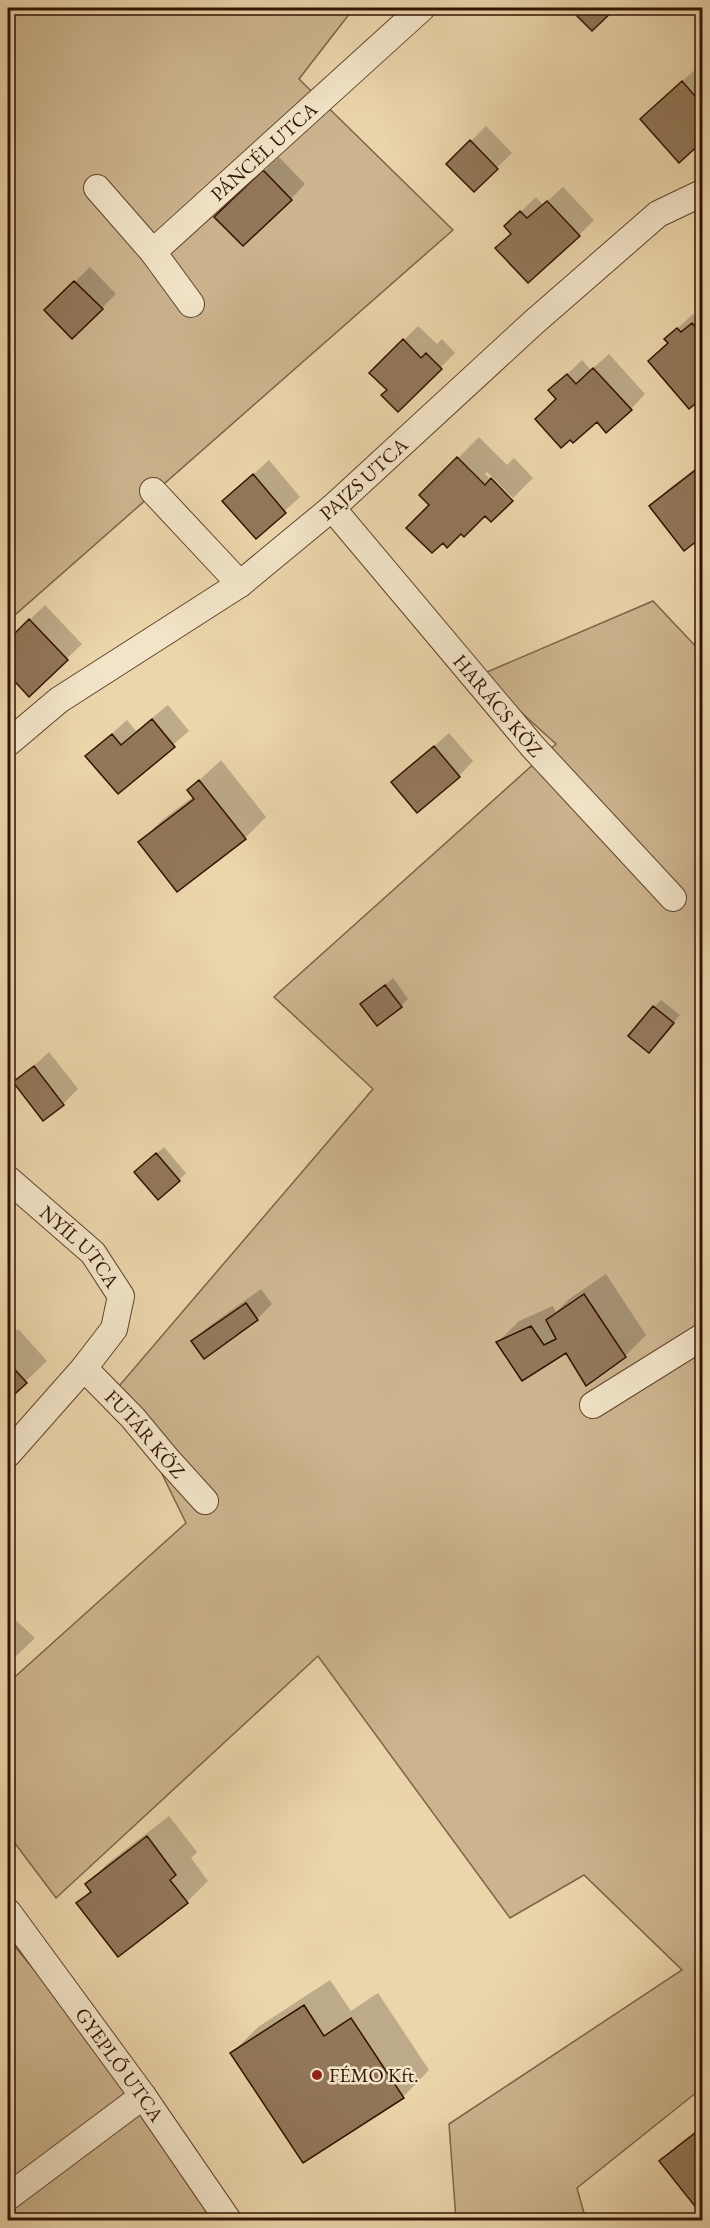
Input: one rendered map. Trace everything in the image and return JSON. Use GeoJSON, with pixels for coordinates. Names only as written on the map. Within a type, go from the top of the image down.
{"type":"FeatureCollection","features":[{"type":"Feature","properties":{"kind":"street","name":"PÁNCÉL UTCA"},"geometry":{"type":"LineString","coordinates":[[153,252],[422,8]]}},
{"type":"Feature","properties":{"kind":"street"},"geometry":{"type":"LineString","coordinates":[[97,188],[153,252],[191,304]]}},
{"type":"Feature","properties":{"kind":"street","name":"PAJZS UTCA"},"geometry":{"type":"LineString","coordinates":[[8,743],[58,700],[240,584],[332,507],[533,323],[658,214],[702,193]]}},
{"type":"Feature","properties":{"kind":"street"},"geometry":{"type":"LineString","coordinates":[[153,491],[240,584]]}},
{"type":"Feature","properties":{"kind":"street","name":"HARÁCS KÖZ"},"geometry":{"type":"LineString","coordinates":[[332,507],[533,747],[673,898]]}},
{"type":"Feature","properties":{"kind":"street","name":"NYÍL UTCA"},"geometry":{"type":"LineString","coordinates":[[8,1179],[93,1253],[121,1296],[114,1329],[84,1368]]}},
{"type":"Feature","properties":{"kind":"street"},"geometry":{"type":"LineString","coordinates":[[593,1405],[702,1337]]}},
{"type":"Feature","properties":{"kind":"street"},"geometry":{"type":"LineString","coordinates":[[8,1454],[84,1368]]}},
{"type":"Feature","properties":{"kind":"street","name":"FUTÁR KÖZ"},"geometry":{"type":"LineString","coordinates":[[84,1368],[133,1418],[167,1460],[205,1501]]}},
{"type":"Feature","properties":{"kind":"street","name":"GYEPLŐ UTCA"},"geometry":{"type":"LineString","coordinates":[[8,1912],[143,2096],[228,2220]]}},
{"type":"Feature","properties":{"kind":"street"},"geometry":{"type":"LineString","coordinates":[[8,2197],[143,2096]]}},
{"type":"Feature","properties":{"kind":"shaded area"},"geometry":{"type":"Polygon","coordinates":[[[8,8],[354,8],[299,79],[453,230],[8,621],[8,8]]]}},
{"type":"Feature","properties":{"kind":"shaded area"},"geometry":{"type":"Polygon","coordinates":[[[653,601],[702,653],[702,2088],[577,2188],[586,2220],[456,2220],[449,2124],[682,1970],[584,1875],[510,1918],[318,1656],[56,1898],[8,1834],[8,1683],[186,1523],[119,1386],[373,1089],[274,997],[556,744],[480,675],[653,601]]]}},
{"type":"Feature","properties":{"kind":"shaded area"},"geometry":{"type":"Polygon","coordinates":[[[8,1938],[240,2220],[8,2220],[8,1938]]]}},
{"type":"Feature","properties":{"kind":"building"},"geometry":{"type":"Polygon","coordinates":[[[569,8],[616,8],[592,31],[569,8]]]}},
{"type":"Feature","properties":{"kind":"building"},"geometry":{"type":"Polygon","coordinates":[[[682,81],[702,104],[702,142],[679,163],[640,119],[682,81]]]}},
{"type":"Feature","properties":{"kind":"building"},"geometry":{"type":"Polygon","coordinates":[[[470,140],[498,169],[474,192],[446,164],[470,140]]]}},
{"type":"Feature","properties":{"kind":"building"},"geometry":{"type":"Polygon","coordinates":[[[263,170],[292,200],[243,246],[214,217],[263,170]]]}},
{"type":"Feature","properties":{"kind":"building"},"geometry":{"type":"Polygon","coordinates":[[[547,201],[580,236],[528,283],[495,248],[511,234],[504,226],[520,211],[527,218],[547,201]]]}},
{"type":"Feature","properties":{"kind":"building"},"geometry":{"type":"Polygon","coordinates":[[[74,281],[103,309],[72,339],[44,310],[74,281]]]}},
{"type":"Feature","properties":{"kind":"building"},"geometry":{"type":"Polygon","coordinates":[[[692,323],[702,335],[702,398],[689,409],[648,361],[668,343],[664,339],[677,328],[681,332],[692,323]]]}},
{"type":"Feature","properties":{"kind":"building"},"geometry":{"type":"Polygon","coordinates":[[[403,339],[421,358],[426,353],[442,369],[398,412],[381,395],[387,390],[369,373],[403,339]]]}},
{"type":"Feature","properties":{"kind":"building"},"geometry":{"type":"Polygon","coordinates":[[[593,368],[632,410],[606,433],[597,422],[573,443],[570,440],[561,448],[535,419],[556,399],[548,390],[567,374],[576,384],[593,368]]]}},
{"type":"Feature","properties":{"kind":"building"},"geometry":{"type":"Polygon","coordinates":[[[457,457],[485,485],[491,478],[513,501],[491,522],[485,516],[464,537],[461,534],[447,548],[443,543],[432,553],[406,528],[429,505],[419,495],[457,457]]]}},
{"type":"Feature","properties":{"kind":"building"},"geometry":{"type":"Polygon","coordinates":[[[702,465],[702,537],[684,551],[649,506],[702,465]]]}},
{"type":"Feature","properties":{"kind":"building"},"geometry":{"type":"Polygon","coordinates":[[[253,474],[286,513],[256,539],[222,501],[253,474]]]}},
{"type":"Feature","properties":{"kind":"building"},"geometry":{"type":"Polygon","coordinates":[[[29,619],[68,660],[29,697],[8,674],[8,640],[29,619]]]}},
{"type":"Feature","properties":{"kind":"building"},"geometry":{"type":"Polygon","coordinates":[[[152,719],[175,747],[118,794],[85,756],[112,734],[121,745],[152,719]]]}},
{"type":"Feature","properties":{"kind":"building"},"geometry":{"type":"Polygon","coordinates":[[[434,746],[460,777],[417,813],[391,782],[434,746]]]}},
{"type":"Feature","properties":{"kind":"building"},"geometry":{"type":"Polygon","coordinates":[[[199,780],[246,839],[177,892],[138,842],[194,799],[187,790],[199,780]]]}},
{"type":"Feature","properties":{"kind":"building"},"geometry":{"type":"Polygon","coordinates":[[[385,985],[402,1007],[377,1026],[360,1004],[385,985]]]}},
{"type":"Feature","properties":{"kind":"building"},"geometry":{"type":"Polygon","coordinates":[[[653,1006],[674,1023],[649,1053],[628,1036],[653,1006]]]}},
{"type":"Feature","properties":{"kind":"building"},"geometry":{"type":"Polygon","coordinates":[[[34,1066],[64,1105],[43,1121],[13,1082],[34,1066]]]}},
{"type":"Feature","properties":{"kind":"building"},"geometry":{"type":"Polygon","coordinates":[[[156,1153],[180,1181],[158,1200],[134,1172],[156,1153]]]}},
{"type":"Feature","properties":{"kind":"building"},"geometry":{"type":"Polygon","coordinates":[[[584,1294],[626,1357],[586,1386],[566,1353],[522,1381],[496,1342],[531,1326],[544,1345],[556,1339],[546,1320],[584,1294]]]}},
{"type":"Feature","properties":{"kind":"building"},"geometry":{"type":"Polygon","coordinates":[[[246,1303],[258,1320],[204,1359],[191,1341],[246,1303]]]}},
{"type":"Feature","properties":{"kind":"building"},"geometry":{"type":"Polygon","coordinates":[[[8,1362],[27,1383],[8,1400],[8,1362]]]}},
{"type":"Feature","properties":{"kind":"building"},"geometry":{"type":"Polygon","coordinates":[[[147,1836],[176,1875],[170,1880],[188,1903],[118,1957],[76,1903],[91,1892],[85,1884],[147,1836]]]}},
{"type":"Feature","properties":{"kind":"building","name":"FÉMO Kft."},"geometry":{"type":"Polygon","coordinates":[[[304,2005],[324,2036],[351,2018],[404,2098],[303,2163],[230,2053],[304,2005]]]}},
{"type":"Feature","properties":{"kind":"building"},"geometry":{"type":"Polygon","coordinates":[[[699,2130],[702,2134],[702,2215],[659,2161],[699,2130]]]}},
{"type":"Feature","properties":{"kind":"place","name":"FÉMO Kft."},"geometry":{"type":"Point","coordinates":[317,2075]}}]}
